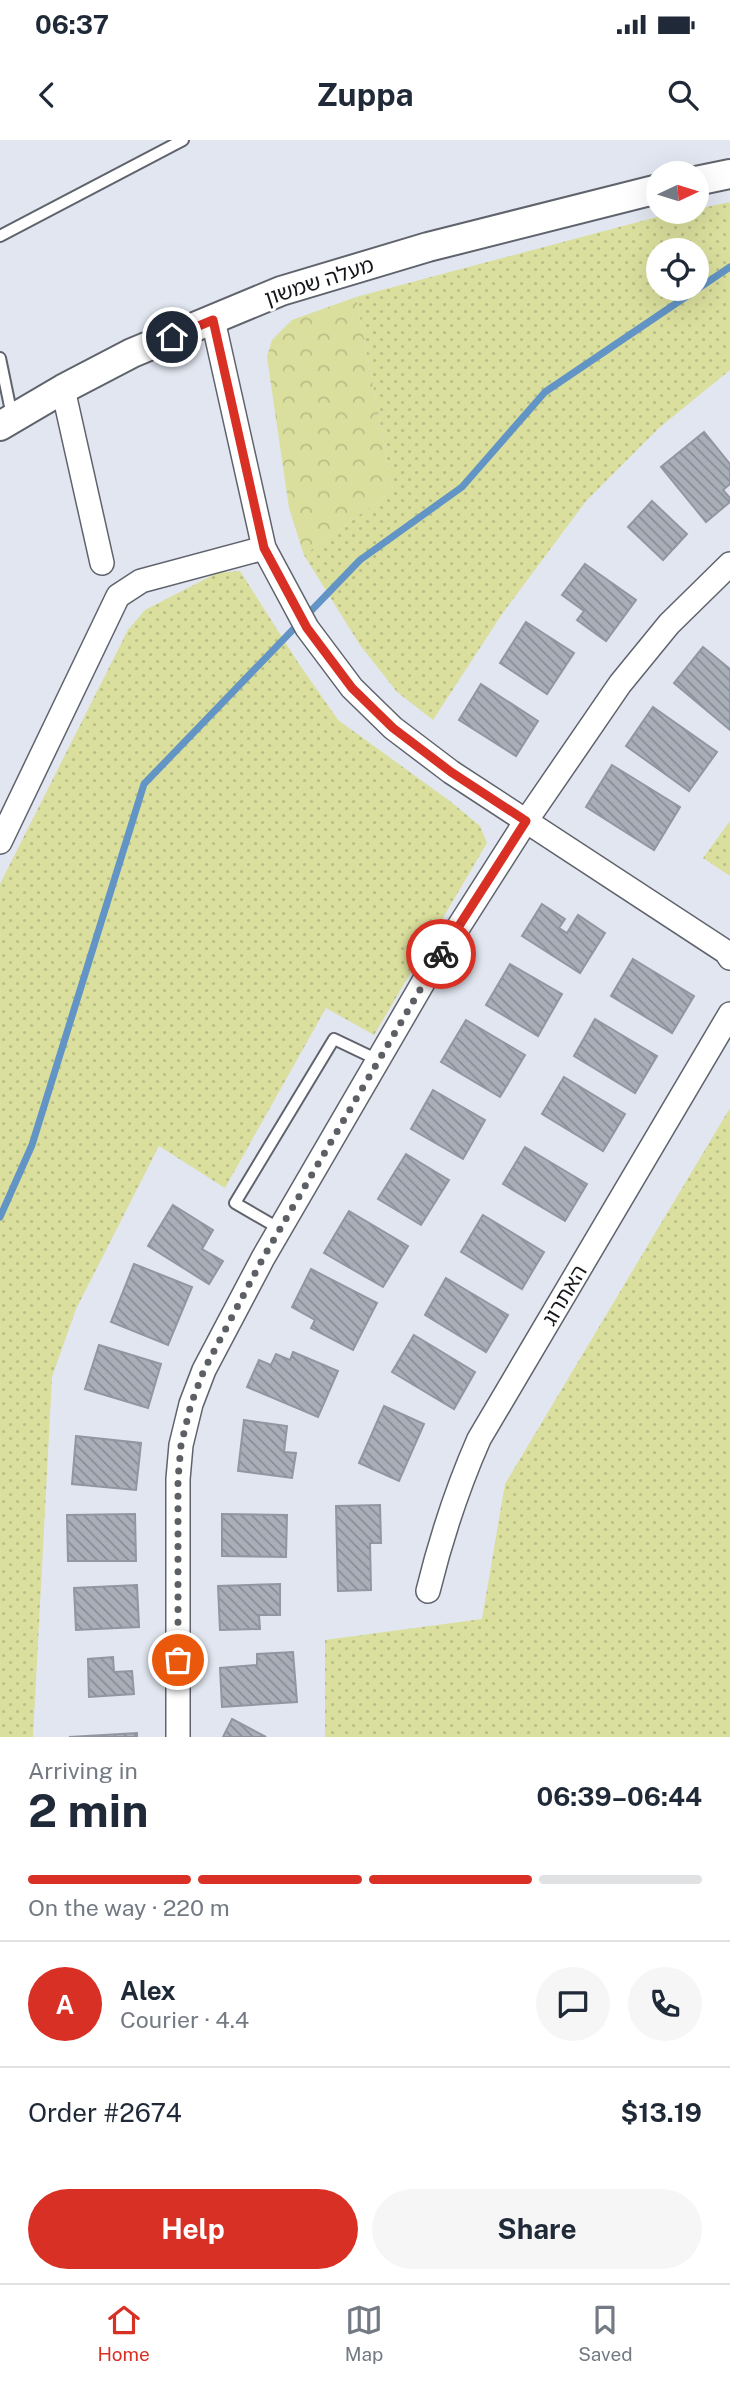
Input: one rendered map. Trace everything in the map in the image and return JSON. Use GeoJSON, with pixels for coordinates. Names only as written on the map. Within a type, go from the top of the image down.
{"type":"FeatureCollection","features":[{"type":"Feature","properties":{"kind":"street"},"geometry":{"type":"LineString","coordinates":[[709,178],[730,174]]}},
{"type":"Feature","properties":{"kind":"street","name":"מעלה שמשון"},"geometry":{"type":"LineString","coordinates":[[6,422],[132,353],[281,291],[428,247],[646,193]]}},
{"type":"Feature","properties":{"kind":"street"},"geometry":{"type":"LineString","coordinates":[[213,320],[264,548],[307,628],[352,688],[393,728],[451,772],[726,952],[730,958]]}},
{"type":"Feature","properties":{"kind":"street"},"geometry":{"type":"LineString","coordinates":[[64,389],[102,563]]}},
{"type":"Feature","properties":{"kind":"street"},"geometry":{"type":"LineString","coordinates":[[0,842],[118,596],[141,581],[264,548]]}},
{"type":"Feature","properties":{"kind":"street"},"geometry":{"type":"LineString","coordinates":[[178,1737],[178,1479],[181,1445],[191,1404],[204,1370],[280,1229],[424,981],[526,821],[620,684],[669,624],[730,564]]}},
{"type":"Feature","properties":{"kind":"street","name":"האתרוג"},"geometry":{"type":"LineString","coordinates":[[428,1591],[458,1488],[479,1439],[730,1014]]}},
{"type":"Feature","properties":{"kind":"lane"},"geometry":{"type":"LineString","coordinates":[[0,236],[183,140]]}},
{"type":"Feature","properties":{"kind":"lane"},"geometry":{"type":"LineString","coordinates":[[0,358],[6,422]]}},
{"type":"Feature","properties":{"kind":"lane"},"geometry":{"type":"LineString","coordinates":[[280,1229],[235,1203],[334,1039],[378,1060]]}},
{"type":"Feature","properties":{"kind":"green space"},"geometry":{"type":"Polygon","coordinates":[[[730,202],[730,370],[660,427],[586,501],[502,614],[433,720],[397,692],[360,645],[304,555],[393,490],[356,297],[646,220],[646,224],[709,224],[709,206],[730,202]]]}},
{"type":"Feature","properties":{"kind":"green space"},"geometry":{"type":"Polygon","coordinates":[[[356,297],[393,490],[304,555],[289,508],[267,357],[272,340],[292,320],[356,297]]]}},
{"type":"Feature","properties":{"kind":"green space"},"geometry":{"type":"Polygon","coordinates":[[[240,571],[338,720],[451,802],[480,826],[487,843],[374,1035],[326,1008],[225,1188],[159,1146],[76,1309],[52,1377],[33,1737],[0,1737],[0,884],[128,630],[145,610],[217,573],[240,571]]]}},
{"type":"Feature","properties":{"kind":"green space"},"geometry":{"type":"Polygon","coordinates":[[[730,821],[730,876],[703,858],[730,821]]]}},
{"type":"Feature","properties":{"kind":"green space"},"geometry":{"type":"Polygon","coordinates":[[[730,1108],[730,1737],[325,1737],[325,1640],[482,1619],[505,1484],[730,1108]]]}},
{"type":"Feature","properties":{"kind":"building"},"geometry":{"type":"Polygon","coordinates":[[[704,432],[730,464],[730,484],[723,490],[730,502],[706,522],[661,467],[704,432]]]}},
{"type":"Feature","properties":{"kind":"building"},"geometry":{"type":"Polygon","coordinates":[[[652,501],[687,534],[663,560],[628,527],[652,501]]]}},
{"type":"Feature","properties":{"kind":"building"},"geometry":{"type":"Polygon","coordinates":[[[585,564],[636,600],[606,641],[577,620],[584,611],[562,595],[585,564]]]}},
{"type":"Feature","properties":{"kind":"building"},"geometry":{"type":"Polygon","coordinates":[[[526,622],[574,653],[547,694],[500,663],[526,622]]]}},
{"type":"Feature","properties":{"kind":"building"},"geometry":{"type":"Polygon","coordinates":[[[703,647],[730,669],[730,730],[674,683],[703,647]]]}},
{"type":"Feature","properties":{"kind":"building"},"geometry":{"type":"Polygon","coordinates":[[[481,684],[538,721],[516,756],[459,720],[481,684]]]}},
{"type":"Feature","properties":{"kind":"building"},"geometry":{"type":"Polygon","coordinates":[[[653,707],[717,752],[689,791],[626,746],[653,707]]]}},
{"type":"Feature","properties":{"kind":"building"},"geometry":{"type":"Polygon","coordinates":[[[612,765],[680,807],[654,850],[586,807],[612,765]]]}},
{"type":"Feature","properties":{"kind":"building"},"geometry":{"type":"Polygon","coordinates":[[[542,904],[565,919],[559,928],[567,933],[578,915],[605,933],[580,973],[522,936],[542,904]]]}},
{"type":"Feature","properties":{"kind":"building"},"geometry":{"type":"Polygon","coordinates":[[[633,959],[694,996],[672,1033],[611,996],[633,959]]]}},
{"type":"Feature","properties":{"kind":"building"},"geometry":{"type":"Polygon","coordinates":[[[510,964],[562,994],[538,1036],[486,1005],[510,964]]]}},
{"type":"Feature","properties":{"kind":"building"},"geometry":{"type":"Polygon","coordinates":[[[595,1019],[657,1056],[635,1093],[574,1056],[595,1019]]]}},
{"type":"Feature","properties":{"kind":"building"},"geometry":{"type":"Polygon","coordinates":[[[466,1020],[525,1055],[500,1097],[441,1062],[466,1020]]]}},
{"type":"Feature","properties":{"kind":"building"},"geometry":{"type":"Polygon","coordinates":[[[564,1077],[625,1114],[603,1151],[542,1114],[564,1077]]]}},
{"type":"Feature","properties":{"kind":"building"},"geometry":{"type":"Polygon","coordinates":[[[433,1090],[485,1120],[463,1159],[411,1129],[433,1090]]]}},
{"type":"Feature","properties":{"kind":"building"},"geometry":{"type":"Polygon","coordinates":[[[525,1147],[587,1184],[565,1221],[503,1184],[525,1147]]]}},
{"type":"Feature","properties":{"kind":"building"},"geometry":{"type":"Polygon","coordinates":[[[406,1154],[449,1180],[421,1225],[378,1199],[406,1154]]]}},
{"type":"Feature","properties":{"kind":"building"},"geometry":{"type":"Polygon","coordinates":[[[173,1205],[213,1230],[202,1249],[223,1261],[209,1284],[148,1246],[173,1205]]]}},
{"type":"Feature","properties":{"kind":"building"},"geometry":{"type":"Polygon","coordinates":[[[349,1211],[408,1246],[383,1287],[324,1253],[349,1211]]]}},
{"type":"Feature","properties":{"kind":"building"},"geometry":{"type":"Polygon","coordinates":[[[483,1215],[544,1252],[522,1289],[461,1252],[483,1215]]]}},
{"type":"Feature","properties":{"kind":"building"},"geometry":{"type":"Polygon","coordinates":[[[134,1264],[192,1287],[168,1345],[111,1322],[134,1264]]]}},
{"type":"Feature","properties":{"kind":"building"},"geometry":{"type":"Polygon","coordinates":[[[311,1269],[377,1303],[353,1350],[311,1328],[315,1320],[292,1307],[311,1269]]]}},
{"type":"Feature","properties":{"kind":"building"},"geometry":{"type":"Polygon","coordinates":[[[446,1278],[508,1315],[486,1352],[425,1315],[446,1278]]]}},
{"type":"Feature","properties":{"kind":"building"},"geometry":{"type":"Polygon","coordinates":[[[414,1335],[475,1372],[454,1409],[392,1372],[414,1335]]]}},
{"type":"Feature","properties":{"kind":"building"},"geometry":{"type":"Polygon","coordinates":[[[99,1345],[161,1364],[148,1408],[85,1389],[99,1345]]]}},
{"type":"Feature","properties":{"kind":"building"},"geometry":{"type":"Polygon","coordinates":[[[293,1352],[338,1371],[318,1417],[247,1387],[259,1360],[271,1365],[276,1354],[290,1360],[293,1352]]]}},
{"type":"Feature","properties":{"kind":"building"},"geometry":{"type":"Polygon","coordinates":[[[384,1406],[424,1424],[399,1481],[359,1463],[384,1406]]]}},
{"type":"Feature","properties":{"kind":"building"},"geometry":{"type":"Polygon","coordinates":[[[244,1420],[287,1426],[284,1452],[296,1453],[292,1478],[238,1471],[244,1420]]]}},
{"type":"Feature","properties":{"kind":"building"},"geometry":{"type":"Polygon","coordinates":[[[76,1436],[141,1443],[136,1490],[72,1484],[76,1436]]]}},
{"type":"Feature","properties":{"kind":"building"},"geometry":{"type":"Polygon","coordinates":[[[380,1505],[381,1543],[370,1543],[371,1590],[338,1591],[336,1506],[380,1505]]]}},
{"type":"Feature","properties":{"kind":"building"},"geometry":{"type":"Polygon","coordinates":[[[135,1514],[136,1561],[68,1561],[67,1515],[135,1514]]]}},
{"type":"Feature","properties":{"kind":"building"},"geometry":{"type":"Polygon","coordinates":[[[222,1514],[287,1515],[286,1557],[222,1556],[222,1514]]]}},
{"type":"Feature","properties":{"kind":"building"},"geometry":{"type":"Polygon","coordinates":[[[280,1584],[280,1615],[259,1615],[260,1629],[220,1630],[218,1586],[280,1584]]]}},
{"type":"Feature","properties":{"kind":"building"},"geometry":{"type":"Polygon","coordinates":[[[137,1585],[139,1627],[76,1630],[74,1588],[137,1585]]]}},
{"type":"Feature","properties":{"kind":"building"},"geometry":{"type":"Polygon","coordinates":[[[293,1652],[297,1702],[222,1707],[220,1668],[257,1665],[257,1654],[293,1652]]]}},
{"type":"Feature","properties":{"kind":"building"},"geometry":{"type":"Polygon","coordinates":[[[113,1657],[114,1672],[132,1671],[134,1694],[89,1697],[88,1659],[113,1657]]]}},
{"type":"Feature","properties":{"kind":"building"},"geometry":{"type":"Polygon","coordinates":[[[232,1719],[266,1737],[223,1737],[232,1719]]]}},
{"type":"Feature","properties":{"kind":"building"},"geometry":{"type":"Polygon","coordinates":[[[137,1733],[137,1737],[69,1737],[137,1733]]]}},
{"type":"Feature","properties":{"kind":"waterway"},"geometry":{"type":"LineString","coordinates":[[0,1217],[32,1145],[144,784],[360,560],[462,487],[545,392],[730,267]]}},
{"type":"Feature","properties":{"kind":"way so far"},"geometry":{"type":"LineString","coordinates":[[178,1660],[178,1479],[181,1445],[191,1404],[204,1370],[263,1258],[441,954]]}},
{"type":"Feature","properties":{"kind":"route"},"geometry":{"type":"LineString","coordinates":[[172,337],[213,320],[264,548],[307,628],[324,652],[352,688],[393,728],[451,772],[526,821],[441,954]]}}]}
